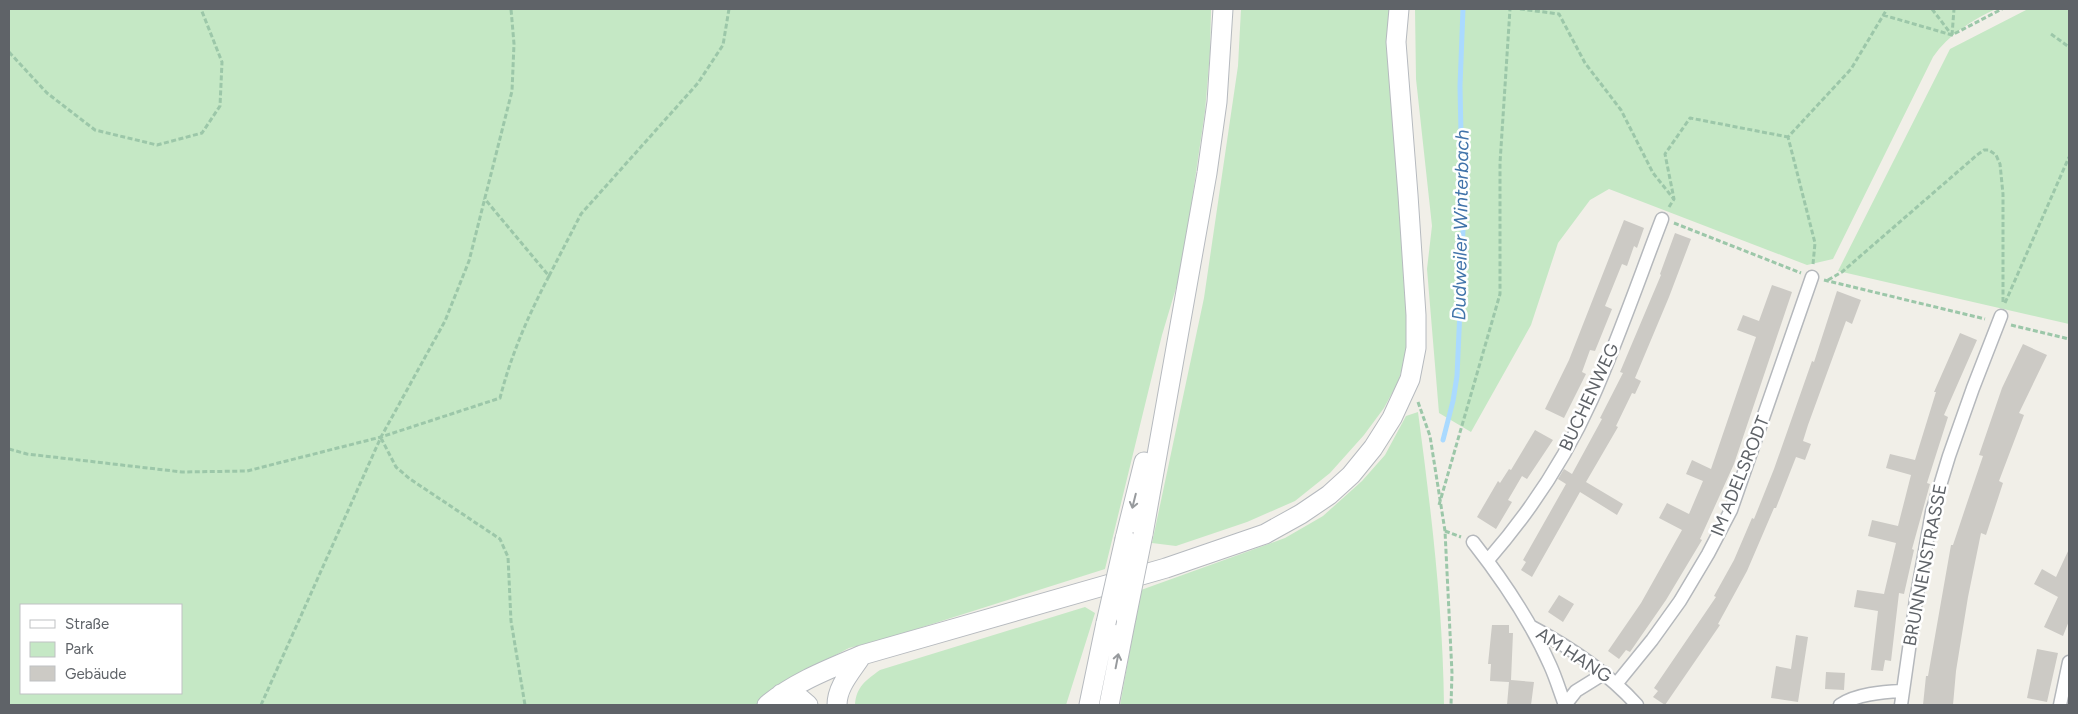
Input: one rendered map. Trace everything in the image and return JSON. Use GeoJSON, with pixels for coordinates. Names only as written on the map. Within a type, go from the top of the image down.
{"type":"FeatureCollection","features":[{"type":"Feature","properties":{"kind":"main road"},"geometry":{"type":"LineString","coordinates":[[1089,705],[1106,623],[1134,536],[1187,283],[1217,102],[1223,9]]}},
{"type":"Feature","properties":{"kind":"main road"},"geometry":{"type":"LineString","coordinates":[[777,702],[827,670],[862,655],[1166,568],[1265,534],[1308,510],[1329,495],[1351,475],[1373,448],[1392,418],[1410,379],[1416,348],[1416,315],[1396,42],[1399,9]]}},
{"type":"Feature","properties":{"kind":"main road"},"geometry":{"type":"LineString","coordinates":[[1109,705],[1126,618],[1134,536]]}},
{"type":"Feature","properties":{"kind":"main road"},"geometry":{"type":"LineString","coordinates":[[837,705],[838,692],[862,655]]}},
{"type":"Feature","properties":{"kind":"main road"},"geometry":{"type":"LineString","coordinates":[[1080,705],[1099,657]]}},
{"type":"Feature","properties":{"kind":"main road"},"geometry":{"type":"LineString","coordinates":[[777,702],[801,700],[808,705]]}},
{"type":"Feature","properties":{"kind":"street","name":"BUCHENWEG"},"geometry":{"type":"LineString","coordinates":[[1488,560],[1531,506],[1558,462],[1592,399],[1662,219]]}},
{"type":"Feature","properties":{"kind":"street","name":"IM ADELSRODT"},"geometry":{"type":"LineString","coordinates":[[1617,683],[1652,640],[1680,601],[1708,554],[1730,510],[1812,277]]}},
{"type":"Feature","properties":{"kind":"street","name":"BRUNNENSTRASSE"},"geometry":{"type":"LineString","coordinates":[[1901,705],[1932,512],[1972,388],[2000,319]]}},
{"type":"Feature","properties":{"kind":"street"},"geometry":{"type":"LineString","coordinates":[[1473,542],[1488,560],[1530,626],[1550,665],[1565,705]]}},
{"type":"Feature","properties":{"kind":"street","name":"AM HANG"},"geometry":{"type":"LineString","coordinates":[[1530,626],[1555,639],[1605,673],[1637,705]]}},
{"type":"Feature","properties":{"kind":"street"},"geometry":{"type":"LineString","coordinates":[[2060,705],[2069,662]]}},
{"type":"Feature","properties":{"kind":"street"},"geometry":{"type":"LineString","coordinates":[[1565,705],[1576,691],[1605,673]]}},
{"type":"Feature","properties":{"kind":"street"},"geometry":{"type":"LineString","coordinates":[[1840,705],[1848,700],[1879,692],[1902,691]]}},
{"type":"Feature","properties":{"kind":"path"},"geometry":{"type":"LineString","coordinates":[[9,52],[48,93],[95,130],[157,145],[202,133],[220,106],[222,62],[202,9]]}},
{"type":"Feature","properties":{"kind":"path"},"geometry":{"type":"LineString","coordinates":[[261,705],[381,437],[445,321],[469,261],[512,91],[514,44],[511,9]]}},
{"type":"Feature","properties":{"kind":"path"},"geometry":{"type":"LineString","coordinates":[[9,449],[27,454],[182,472],[247,471],[381,437],[500,398],[508,369],[525,323],[581,214],[698,83],[723,45],[729,9]]}},
{"type":"Feature","properties":{"kind":"path"},"geometry":{"type":"LineString","coordinates":[[1439,505],[1500,294],[1500,163],[1510,9]]}},
{"type":"Feature","properties":{"kind":"path"},"geometry":{"type":"LineString","coordinates":[[1520,9],[1559,14],[1585,63],[1621,110],[1653,173],[1674,199],[1664,154],[1690,118],[1788,137]]}},
{"type":"Feature","properties":{"kind":"path"},"geometry":{"type":"LineString","coordinates":[[1788,137],[1851,70],[1887,9]]}},
{"type":"Feature","properties":{"kind":"path"},"geometry":{"type":"LineString","coordinates":[[1932,9],[1952,34]]}},
{"type":"Feature","properties":{"kind":"path"},"geometry":{"type":"LineString","coordinates":[[1952,34],[1954,9]]}},
{"type":"Feature","properties":{"kind":"path"},"geometry":{"type":"LineString","coordinates":[[1883,15],[1952,34],[2002,9]]}},
{"type":"Feature","properties":{"kind":"path"},"geometry":{"type":"LineString","coordinates":[[2052,34],[2069,46]]}},
{"type":"Feature","properties":{"kind":"path"},"geometry":{"type":"LineString","coordinates":[[1788,137],[1815,243],[1812,277]]}},
{"type":"Feature","properties":{"kind":"path"},"geometry":{"type":"LineString","coordinates":[[1827,280],[1842,272],[1977,155],[1984,150],[1989,150],[1996,156],[2000,164],[2003,194],[2003,308],[2069,157]]}},
{"type":"Feature","properties":{"kind":"path"},"geometry":{"type":"LineString","coordinates":[[484,198],[549,276]]}},
{"type":"Feature","properties":{"kind":"path"},"geometry":{"type":"LineString","coordinates":[[1662,219],[1812,277],[2000,319],[2069,339]]}},
{"type":"Feature","properties":{"kind":"path"},"geometry":{"type":"LineString","coordinates":[[1410,379],[1430,436],[1439,505],[1445,531],[1452,673],[1451,705]]}},
{"type":"Feature","properties":{"kind":"path"},"geometry":{"type":"LineString","coordinates":[[381,437],[396,467],[410,479],[500,539],[508,557],[511,621],[525,705]]}},
{"type":"Feature","properties":{"kind":"green space"},"geometry":{"type":"Polygon","coordinates":[[[9,9],[1211,9],[1210,53],[1205,111],[1182,268],[1162,335],[1105,569],[888,638],[849,648],[792,678],[758,705],[9,705],[9,9]]]}},
{"type":"Feature","properties":{"kind":"green space"},"geometry":{"type":"Polygon","coordinates":[[[1241,9],[1390,9],[1388,64],[1410,317],[1406,356],[1398,382],[1384,408],[1364,435],[1330,473],[1295,501],[1247,522],[1176,546],[1152,543],[1204,298],[1238,66],[1241,9]]]}},
{"type":"Feature","properties":{"kind":"green space"},"geometry":{"type":"Polygon","coordinates":[[[1415,9],[1996,9],[1978,18],[1953,35],[1933,57],[1833,259],[1807,265],[1609,189],[1590,200],[1558,243],[1531,325],[1471,432],[1439,413],[1427,269],[1432,226],[1416,79],[1415,9]]]}},
{"type":"Feature","properties":{"kind":"green space"},"geometry":{"type":"Polygon","coordinates":[[[2028,9],[2069,9],[2069,324],[1838,271],[1950,49],[2028,9]]]}},
{"type":"Feature","properties":{"kind":"green space"},"geometry":{"type":"Polygon","coordinates":[[[1418,412],[1439,595],[1444,705],[1120,705],[1141,590],[1285,538],[1323,516],[1362,481],[1385,455],[1406,416],[1418,412]]]}},
{"type":"Feature","properties":{"kind":"green space"},"geometry":{"type":"Polygon","coordinates":[[[1085,607],[1095,613],[1066,705],[855,705],[857,693],[866,681],[880,670],[1085,607]]]}},
{"type":"Feature","properties":{"kind":"building"},"geometry":{"type":"Polygon","coordinates":[[[1624,220],[1644,228],[1637,248],[1634,246],[1627,266],[1622,264],[1605,306],[1612,309],[1595,351],[1590,350],[1582,372],[1586,374],[1564,418],[1545,409],[1569,360],[1624,220]]]}},
{"type":"Feature","properties":{"kind":"building"},"geometry":{"type":"Polygon","coordinates":[[[1675,233],[1691,239],[1635,378],[1641,381],[1635,394],[1632,393],[1616,426],[1618,427],[1586,482],[1623,504],[1617,515],[1580,492],[1532,577],[1521,570],[1526,562],[1523,560],[1566,484],[1558,479],[1564,469],[1572,474],[1602,419],[1600,418],[1623,373],[1620,372],[1661,275],[1675,233]]]}},
{"type":"Feature","properties":{"kind":"building"},"geometry":{"type":"Polygon","coordinates":[[[1772,285],[1792,292],[1734,464],[1700,539],[1702,540],[1666,600],[1630,652],[1626,650],[1619,659],[1608,651],[1641,603],[1682,530],[1659,518],[1667,503],[1689,514],[1703,481],[1686,474],[1692,460],[1711,469],[1756,337],[1737,330],[1743,315],[1759,321],[1772,285]]]}},
{"type":"Feature","properties":{"kind":"building"},"geometry":{"type":"Polygon","coordinates":[[[1837,291],[1861,300],[1852,324],[1846,321],[1808,425],[1803,441],[1811,444],[1805,460],[1796,457],[1776,508],[1774,508],[1747,571],[1718,624],[1720,625],[1665,705],[1653,697],[1658,691],[1654,688],[1716,597],[1714,596],[1734,560],[1752,518],[1754,519],[1774,469],[1812,361],[1814,362],[1837,291]]]}},
{"type":"Feature","properties":{"kind":"building"},"geometry":{"type":"Polygon","coordinates":[[[1960,333],[1977,340],[1944,415],[1948,417],[1927,483],[1930,484],[1912,549],[1914,550],[1904,594],[1899,593],[1891,661],[1885,660],[1883,671],[1871,670],[1878,611],[1854,607],[1857,590],[1884,594],[1896,543],[1868,536],[1872,520],[1898,526],[1911,475],[1886,468],[1890,454],[1915,460],[1936,392],[1934,392],[1960,333]]]}},
{"type":"Feature","properties":{"kind":"building"},"geometry":{"type":"Polygon","coordinates":[[[2023,344],[2047,355],[2019,413],[2024,415],[1999,481],[2003,483],[1986,535],[1981,533],[1968,597],[1956,671],[1953,705],[1923,705],[1926,676],[1928,676],[1951,545],[1953,545],[1983,456],[1979,455],[2002,388],[2023,344]]]}},
{"type":"Feature","properties":{"kind":"building"},"geometry":{"type":"Polygon","coordinates":[[[1535,430],[1553,440],[1527,479],[1522,476],[1508,500],[1512,502],[1496,529],[1477,517],[1498,481],[1500,483],[1509,469],[1511,470],[1535,430]]]}},
{"type":"Feature","properties":{"kind":"building"},"geometry":{"type":"Polygon","coordinates":[[[2069,549],[2069,621],[2063,636],[2044,627],[2058,597],[2034,584],[2042,569],[2056,577],[2069,549]]]}},
{"type":"Feature","properties":{"kind":"building"},"geometry":{"type":"Polygon","coordinates":[[[1559,595],[1574,604],[1563,622],[1548,612],[1559,595]]]}},
{"type":"Feature","properties":{"kind":"building"},"geometry":{"type":"Polygon","coordinates":[[[1492,625],[1509,625],[1509,633],[1513,633],[1511,680],[1534,682],[1531,705],[1507,705],[1509,682],[1490,681],[1491,664],[1488,664],[1492,625]]]}},
{"type":"Feature","properties":{"kind":"building"},"geometry":{"type":"Polygon","coordinates":[[[1796,635],[1808,637],[1798,702],[1771,698],[1776,666],[1791,669],[1796,635]]]}},
{"type":"Feature","properties":{"kind":"building"},"geometry":{"type":"Polygon","coordinates":[[[2037,649],[2058,653],[2047,702],[2027,698],[2037,649]]]}},
{"type":"Feature","properties":{"kind":"building"},"geometry":{"type":"Polygon","coordinates":[[[1826,672],[1845,673],[1844,690],[1825,689],[1826,672]]]}},
{"type":"Feature","properties":{"kind":"waterway","name":"Dudweiler Winterbach"},"geometry":{"type":"LineString","coordinates":[[1443,440],[1457,376],[1463,230],[1460,86],[1463,9]]}}]}
